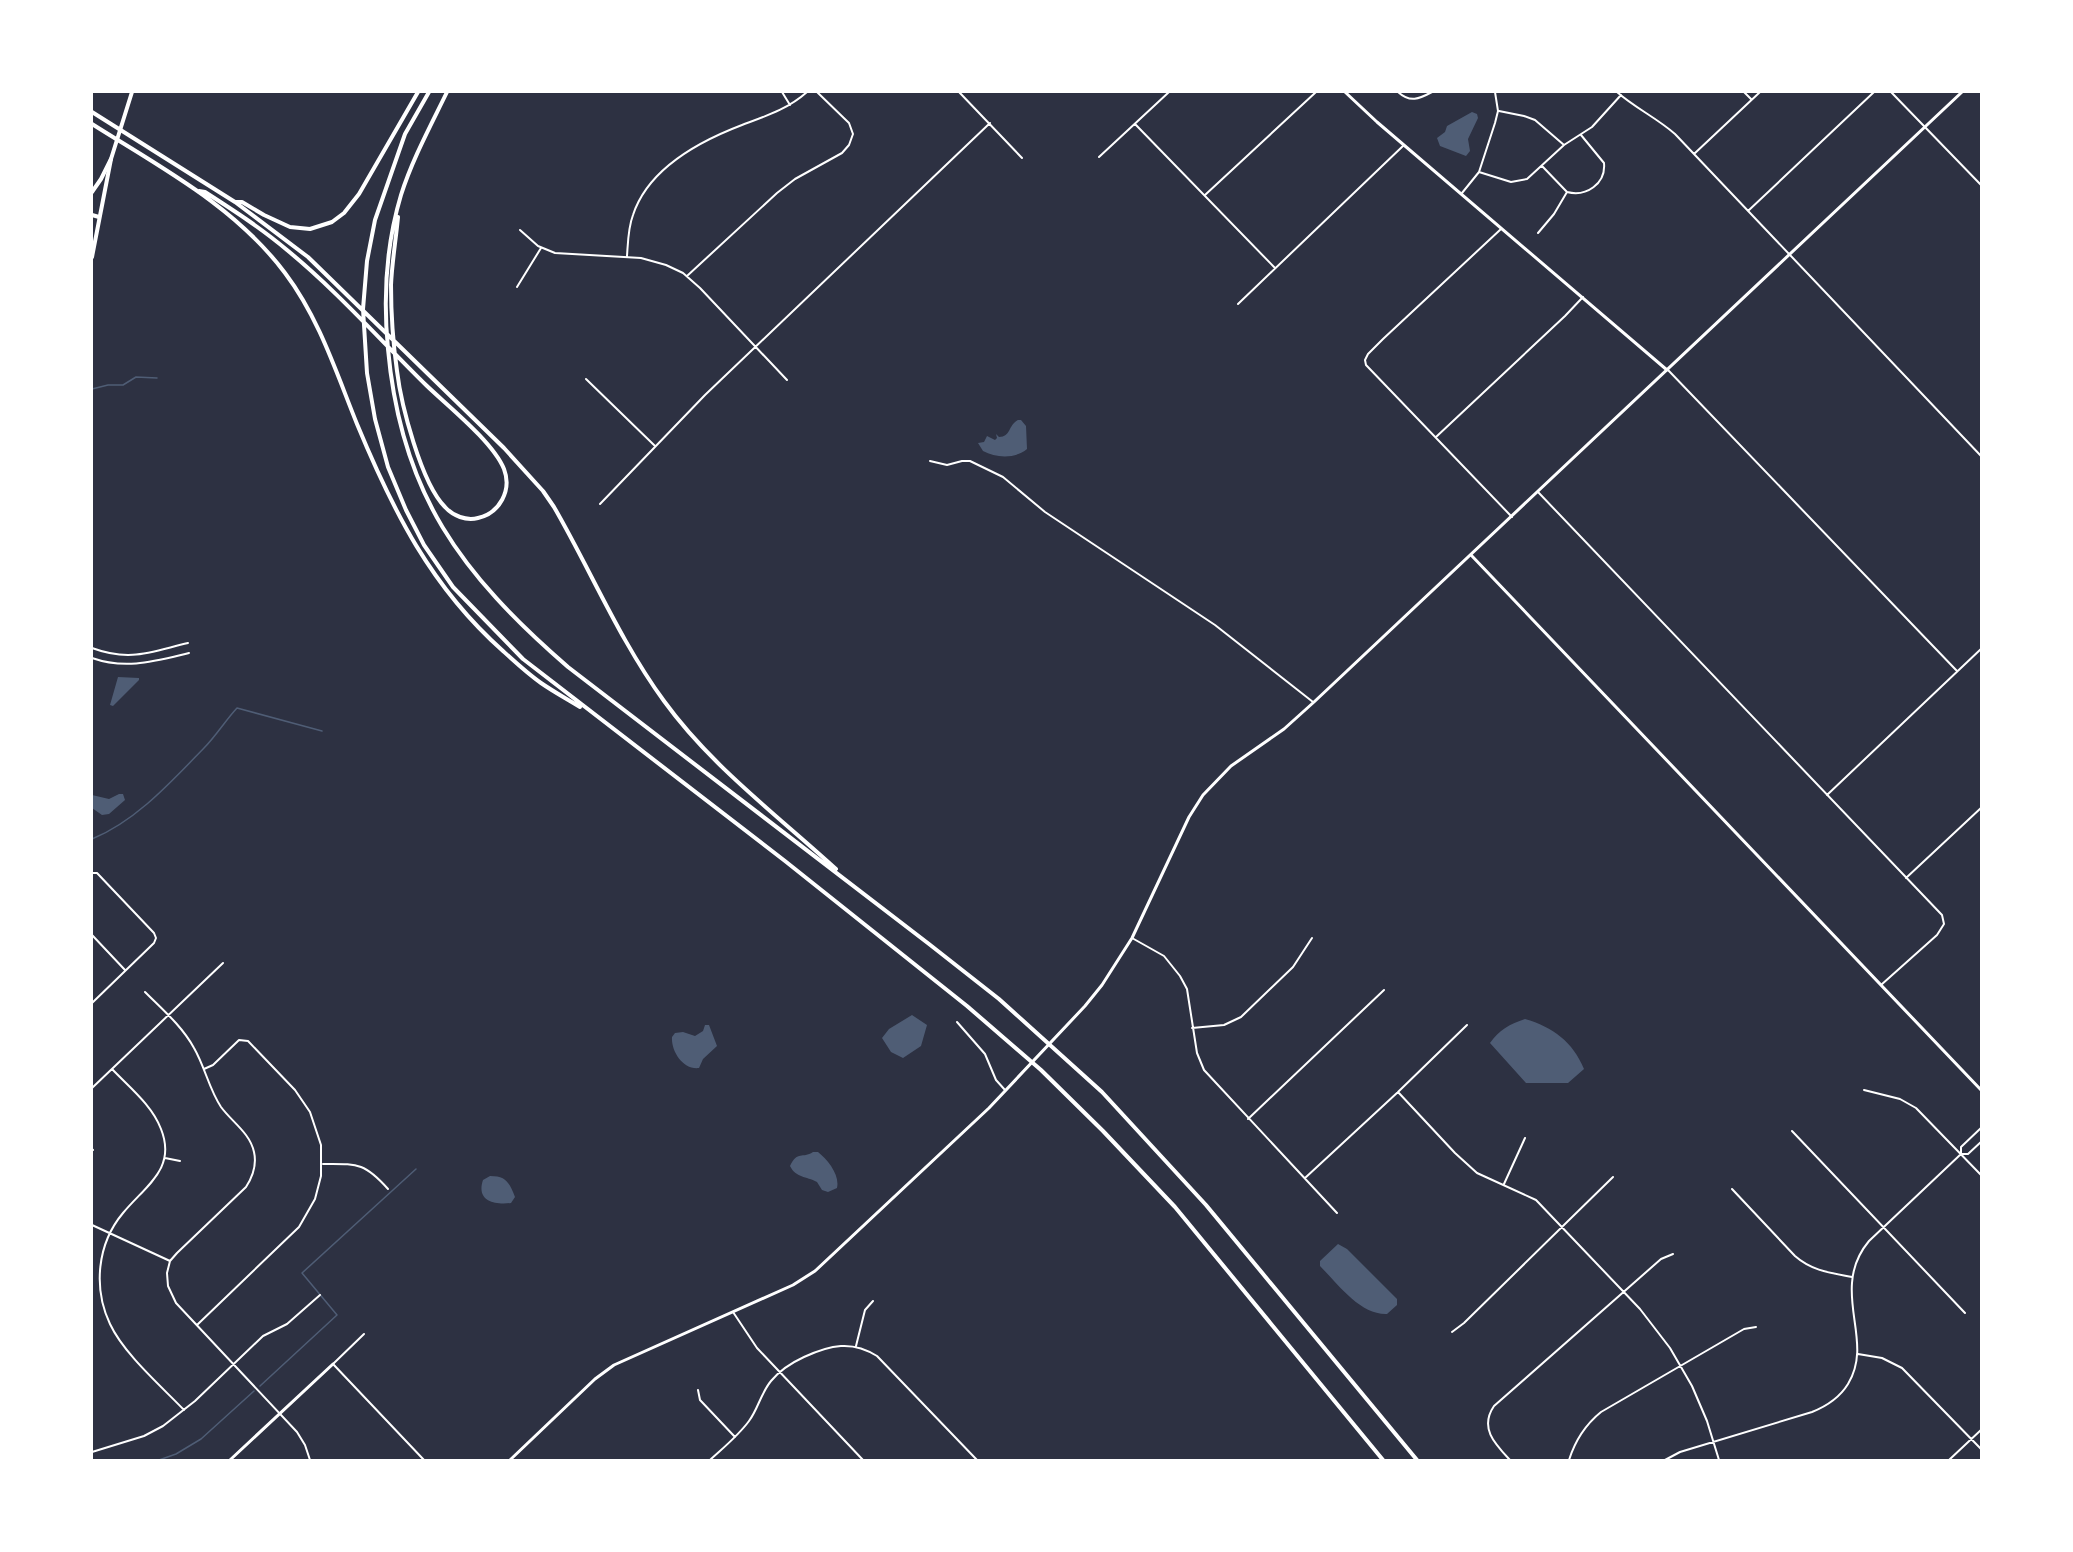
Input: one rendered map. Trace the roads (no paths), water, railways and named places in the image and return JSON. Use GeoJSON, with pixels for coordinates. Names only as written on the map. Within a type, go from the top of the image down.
{"type":"FeatureCollection","features":[{"type":"Feature","properties":{"kind":"main road"},"geometry":{"type":"LineString","coordinates":[[92,257],[111,159],[132,92]]}},
{"type":"Feature","properties":{"kind":"main road"},"geometry":{"type":"LineString","coordinates":[[235,202],[242,202],[278,222],[297,228],[315,228],[332,222],[355,200],[418,92]]}},
{"type":"Feature","properties":{"kind":"main road"},"geometry":{"type":"LineString","coordinates":[[429,92],[405,134],[375,220],[369,251],[363,309],[367,373],[375,419],[388,467],[424,545],[453,586],[523,659],[967,1006],[1041,1070],[1103,1131],[1175,1208],[1383,1461]]}},
{"type":"Feature","properties":{"kind":"main road"},"geometry":{"type":"LineString","coordinates":[[447,92],[418,152],[401,195],[390,245],[385,291],[386,329],[402,435],[414,471],[433,513],[462,558],[528,632],[568,667],[999,999],[1102,1092],[1206,1205],[1417,1461]]}},
{"type":"Feature","properties":{"kind":"main road"},"geometry":{"type":"LineString","coordinates":[[1345,92],[1667,370]]}},
{"type":"Feature","properties":{"kind":"main road"},"geometry":{"type":"LineString","coordinates":[[510,1461],[607,1370],[793,1285],[815,1271],[970,1127],[1102,985],[1132,938],[1189,817],[1203,795],[1231,766],[1284,729],[1314,702],[1962,92]]}},
{"type":"Feature","properties":{"kind":"main road"},"geometry":{"type":"LineString","coordinates":[[92,112],[235,202],[298,249],[504,448],[543,491],[563,522],[636,658],[677,719],[724,769],[855,887]]}},
{"type":"Feature","properties":{"kind":"main road"},"geometry":{"type":"LineString","coordinates":[[92,125],[199,191],[239,223],[264,247],[286,274],[324,340],[376,469],[400,520],[445,590],[479,629],[516,663],[540,682],[597,718]]}},
{"type":"Feature","properties":{"kind":"main road"},"geometry":{"type":"LineString","coordinates":[[92,192],[111,159]]}},
{"type":"Feature","properties":{"kind":"main road"},"geometry":{"type":"LineString","coordinates":[[199,191],[205,192],[241,215],[303,264],[345,304],[418,376],[480,437],[503,467],[507,485],[499,505],[488,515],[477,518],[462,518],[441,503],[419,457],[404,407],[394,345],[392,285],[401,195]]}},
{"type":"Feature","properties":{"kind":"main road"},"geometry":{"type":"LineString","coordinates":[[92,215],[99,220]]}},
{"type":"Feature","properties":{"kind":"main road"},"geometry":{"type":"LineString","coordinates":[[92,221],[99,220]]}},
{"type":"Feature","properties":{"kind":"main road"},"geometry":{"type":"LineString","coordinates":[[1471,555],[1982,1091]]}},
{"type":"Feature","properties":{"kind":"main road"},"geometry":{"type":"LineString","coordinates":[[230,1461],[333,1364]]}},
{"type":"Feature","properties":{"kind":"street"},"geometry":{"type":"LineString","coordinates":[[782,92],[790,105]]}},
{"type":"Feature","properties":{"kind":"street"},"geometry":{"type":"LineString","coordinates":[[627,257],[630,226],[636,207],[650,185],[668,167],[697,144],[790,105],[807,92]]}},
{"type":"Feature","properties":{"kind":"street"},"geometry":{"type":"LineString","coordinates":[[687,276],[777,193],[795,179],[842,153],[849,145],[853,134],[849,123],[817,92]]}},
{"type":"Feature","properties":{"kind":"street"},"geometry":{"type":"LineString","coordinates":[[959,92],[1022,158]]}},
{"type":"Feature","properties":{"kind":"street"},"geometry":{"type":"LineString","coordinates":[[1099,157],[1169,92]]}},
{"type":"Feature","properties":{"kind":"street"},"geometry":{"type":"LineString","coordinates":[[1205,195],[1316,92]]}},
{"type":"Feature","properties":{"kind":"street"},"geometry":{"type":"LineString","coordinates":[[1398,92],[1407,98],[1416,99],[1432,92]]}},
{"type":"Feature","properties":{"kind":"street"},"geometry":{"type":"LineString","coordinates":[[1462,194],[1479,172],[1498,111],[1495,92]]}},
{"type":"Feature","properties":{"kind":"street"},"geometry":{"type":"LineString","coordinates":[[1617,92],[1637,109],[1667,127],[1982,457]]}},
{"type":"Feature","properties":{"kind":"street"},"geometry":{"type":"LineString","coordinates":[[1744,92],[1751,99]]}},
{"type":"Feature","properties":{"kind":"street"},"geometry":{"type":"LineString","coordinates":[[1694,154],[1760,92]]}},
{"type":"Feature","properties":{"kind":"street"},"geometry":{"type":"LineString","coordinates":[[1748,211],[1874,92]]}},
{"type":"Feature","properties":{"kind":"street"},"geometry":{"type":"LineString","coordinates":[[1891,92],[1982,186]]}},
{"type":"Feature","properties":{"kind":"street"},"geometry":{"type":"LineString","coordinates":[[1479,172],[1511,182],[1527,179],[1564,145],[1593,127],[1621,95]]}},
{"type":"Feature","properties":{"kind":"street"},"geometry":{"type":"LineString","coordinates":[[1498,111],[1534,120],[1564,145]]}},
{"type":"Feature","properties":{"kind":"street"},"geometry":{"type":"LineString","coordinates":[[600,504],[755,346],[990,123]]}},
{"type":"Feature","properties":{"kind":"street"},"geometry":{"type":"LineString","coordinates":[[1135,124],[1275,268]]}},
{"type":"Feature","properties":{"kind":"street"},"geometry":{"type":"LineString","coordinates":[[1542,166],[1567,192],[1578,194],[1590,190],[1599,182],[1604,172],[1604,163],[1580,134]]}},
{"type":"Feature","properties":{"kind":"street"},"geometry":{"type":"LineString","coordinates":[[1238,304],[1404,145]]}},
{"type":"Feature","properties":{"kind":"street"},"geometry":{"type":"LineString","coordinates":[[1538,233],[1554,214],[1567,192]]}},
{"type":"Feature","properties":{"kind":"street"},"geometry":{"type":"LineString","coordinates":[[1502,228],[1368,354],[1365,360],[1366,365],[1512,517]]}},
{"type":"Feature","properties":{"kind":"street"},"geometry":{"type":"LineString","coordinates":[[520,230],[541,248],[555,253],[656,261],[687,276],[787,380]]}},
{"type":"Feature","properties":{"kind":"street"},"geometry":{"type":"LineString","coordinates":[[517,287],[541,248]]}},
{"type":"Feature","properties":{"kind":"street"},"geometry":{"type":"LineString","coordinates":[[1436,437],[1583,297]]}},
{"type":"Feature","properties":{"kind":"street"},"geometry":{"type":"LineString","coordinates":[[1667,370],[1957,671]]}},
{"type":"Feature","properties":{"kind":"street"},"geometry":{"type":"LineString","coordinates":[[586,379],[655,446]]}},
{"type":"Feature","properties":{"kind":"street"},"geometry":{"type":"LineString","coordinates":[[930,461],[947,465],[970,461],[1003,477],[1045,512],[1215,625],[1314,702]]}},
{"type":"Feature","properties":{"kind":"street"},"geometry":{"type":"LineString","coordinates":[[1538,492],[1942,915],[1944,924],[1937,935],[1881,985]]}},
{"type":"Feature","properties":{"kind":"street"},"geometry":{"type":"LineString","coordinates":[[92,648],[106,653],[137,656],[188,643]]}},
{"type":"Feature","properties":{"kind":"street"},"geometry":{"type":"LineString","coordinates":[[1827,795],[1982,648]]}},
{"type":"Feature","properties":{"kind":"street"},"geometry":{"type":"LineString","coordinates":[[92,658],[131,664],[147,663],[189,653]]}},
{"type":"Feature","properties":{"kind":"street"},"geometry":{"type":"LineString","coordinates":[[1906,878],[1982,807]]}},
{"type":"Feature","properties":{"kind":"street"},"geometry":{"type":"LineString","coordinates":[[92,873],[97,873],[154,933],[156,938],[154,943],[92,1003]]}},
{"type":"Feature","properties":{"kind":"street"},"geometry":{"type":"LineString","coordinates":[[92,935],[125,970]]}},
{"type":"Feature","properties":{"kind":"street"},"geometry":{"type":"LineString","coordinates":[[1132,938],[1164,956],[1180,976],[1187,989],[1197,1053],[1204,1070],[1337,1213]]}},
{"type":"Feature","properties":{"kind":"street"},"geometry":{"type":"LineString","coordinates":[[1192,1028],[1224,1025],[1241,1017],[1293,967],[1312,938]]}},
{"type":"Feature","properties":{"kind":"street"},"geometry":{"type":"LineString","coordinates":[[92,1088],[223,963]]}},
{"type":"Feature","properties":{"kind":"street"},"geometry":{"type":"LineString","coordinates":[[1248,1119],[1384,990]]}},
{"type":"Feature","properties":{"kind":"street"},"geometry":{"type":"LineString","coordinates":[[145,992],[190,1041],[222,1108],[251,1143],[255,1156],[250,1180],[241,1192],[177,1252],[170,1262],[167,1280],[170,1291],[176,1303],[302,1439],[310,1461]]}},
{"type":"Feature","properties":{"kind":"street"},"geometry":{"type":"LineString","coordinates":[[957,1022],[985,1054],[996,1080],[1006,1090]]}},
{"type":"Feature","properties":{"kind":"street"},"geometry":{"type":"LineString","coordinates":[[1304,1178],[1467,1025]]}},
{"type":"Feature","properties":{"kind":"street"},"geometry":{"type":"LineString","coordinates":[[197,1325],[299,1227],[315,1199],[322,1164],[319,1135],[306,1104],[248,1041],[239,1040],[213,1065],[204,1070]]}},
{"type":"Feature","properties":{"kind":"street"},"geometry":{"type":"LineString","coordinates":[[112,1069],[157,1120],[165,1142],[165,1158],[163,1166],[152,1183],[122,1214],[110,1233],[102,1255],[99,1277],[101,1298],[110,1324],[126,1348],[184,1410]]}},
{"type":"Feature","properties":{"kind":"street"},"geometry":{"type":"LineString","coordinates":[[1864,1090],[1876,1095],[1892,1096],[1908,1103],[1920,1112],[1982,1176]]}},
{"type":"Feature","properties":{"kind":"street"},"geometry":{"type":"LineString","coordinates":[[1398,1092],[1477,1173],[1536,1200],[1652,1323],[1680,1364],[1700,1403],[1719,1461]]}},
{"type":"Feature","properties":{"kind":"street"},"geometry":{"type":"LineString","coordinates":[[1665,1461],[1680,1452],[1812,1412],[1826,1406],[1839,1396],[1855,1370],[1858,1354],[1851,1288],[1856,1263],[1862,1250],[1960,1154],[1961,1147],[1982,1127]]}},
{"type":"Feature","properties":{"kind":"street"},"geometry":{"type":"LineString","coordinates":[[1792,1131],[1965,1313]]}},
{"type":"Feature","properties":{"kind":"street"},"geometry":{"type":"LineString","coordinates":[[1504,1184],[1525,1138]]}},
{"type":"Feature","properties":{"kind":"street"},"geometry":{"type":"LineString","coordinates":[[1960,1154],[1968,1154],[1982,1141]]}},
{"type":"Feature","properties":{"kind":"street"},"geometry":{"type":"LineString","coordinates":[[165,1158],[180,1161]]}},
{"type":"Feature","properties":{"kind":"street"},"geometry":{"type":"LineString","coordinates":[[322,1164],[362,1166],[371,1171],[388,1189]]}},
{"type":"Feature","properties":{"kind":"street"},"geometry":{"type":"LineString","coordinates":[[1452,1332],[1464,1323],[1613,1177]]}},
{"type":"Feature","properties":{"kind":"street"},"geometry":{"type":"LineString","coordinates":[[1732,1189],[1798,1259],[1821,1271],[1852,1277]]}},
{"type":"Feature","properties":{"kind":"street"},"geometry":{"type":"LineString","coordinates":[[92,1225],[170,1262]]}},
{"type":"Feature","properties":{"kind":"street"},"geometry":{"type":"LineString","coordinates":[[1510,1461],[1489,1435],[1488,1419],[1492,1409],[1661,1259],[1673,1254]]}},
{"type":"Feature","properties":{"kind":"street"},"geometry":{"type":"LineString","coordinates":[[92,1452],[144,1436],[163,1426],[184,1410],[263,1336],[287,1324],[320,1295]]}},
{"type":"Feature","properties":{"kind":"street"},"geometry":{"type":"LineString","coordinates":[[856,1346],[865,1310],[873,1301]]}},
{"type":"Feature","properties":{"kind":"street"},"geometry":{"type":"LineString","coordinates":[[733,1312],[754,1344],[863,1461]]}},
{"type":"Feature","properties":{"kind":"street"},"geometry":{"type":"LineString","coordinates":[[1569,1461],[1583,1431],[1601,1412],[1680,1364],[1744,1329],[1756,1327]]}},
{"type":"Feature","properties":{"kind":"street"},"geometry":{"type":"LineString","coordinates":[[364,1334],[333,1364],[424,1461]]}},
{"type":"Feature","properties":{"kind":"street"},"geometry":{"type":"LineString","coordinates":[[711,1460],[750,1420],[766,1388],[779,1372],[793,1362],[823,1348],[841,1345],[856,1346],[871,1352],[883,1361],[977,1461]]}},
{"type":"Feature","properties":{"kind":"street"},"geometry":{"type":"LineString","coordinates":[[1858,1354],[1882,1358],[1902,1368],[1982,1450]]}},
{"type":"Feature","properties":{"kind":"street"},"geometry":{"type":"LineString","coordinates":[[698,1389],[700,1400],[735,1437]]}},
{"type":"Feature","properties":{"kind":"street"},"geometry":{"type":"LineString","coordinates":[[1949,1461],[1982,1429]]}},
{"type":"Feature","properties":{"kind":"water"},"geometry":{"type":"Polygon","coordinates":[[[1472,112],[1477,114],[1478,118],[1468,139],[1470,151],[1466,156],[1440,146],[1437,138],[1445,132],[1447,126],[1472,112]]]}},
{"type":"Feature","properties":{"kind":"water"},"geometry":{"type":"Polygon","coordinates":[[[1018,420],[1026,426],[1027,449],[1017,455],[1005,456],[983,451],[978,443],[984,442],[987,436],[995,440],[996,434],[999,437],[1006,435],[1018,420]]]}},
{"type":"Feature","properties":{"kind":"water"},"geometry":{"type":"Polygon","coordinates":[[[118,677],[139,678],[139,680],[113,706],[110,705],[118,677]]]}},
{"type":"Feature","properties":{"kind":"water"},"geometry":{"type":"Polygon","coordinates":[[[123,794],[125,800],[109,814],[102,815],[92,808],[92,795],[109,799],[123,794]]]}},
{"type":"Feature","properties":{"kind":"water"},"geometry":{"type":"Polygon","coordinates":[[[912,1015],[927,1025],[921,1046],[903,1058],[891,1052],[882,1038],[889,1029],[912,1015]]]}},
{"type":"Feature","properties":{"kind":"water"},"geometry":{"type":"Polygon","coordinates":[[[1525,1019],[1544,1026],[1561,1037],[1574,1051],[1584,1069],[1568,1083],[1526,1083],[1490,1043],[1505,1028],[1525,1019]]]}},
{"type":"Feature","properties":{"kind":"water"},"geometry":{"type":"Polygon","coordinates":[[[705,1025],[709,1025],[717,1046],[703,1059],[699,1068],[693,1068],[679,1058],[672,1037],[675,1033],[683,1032],[695,1036],[703,1031],[705,1025]]]}},
{"type":"Feature","properties":{"kind":"water"},"geometry":{"type":"Polygon","coordinates":[[[818,1152],[832,1168],[837,1178],[837,1188],[828,1192],[822,1190],[817,1182],[798,1175],[792,1170],[790,1166],[795,1158],[818,1152]]]}},
{"type":"Feature","properties":{"kind":"water"},"geometry":{"type":"Polygon","coordinates":[[[490,1176],[500,1177],[509,1184],[515,1197],[511,1203],[493,1202],[484,1197],[481,1187],[483,1180],[490,1176]]]}},
{"type":"Feature","properties":{"kind":"water"},"geometry":{"type":"Polygon","coordinates":[[[1338,1244],[1347,1249],[1397,1299],[1397,1305],[1387,1314],[1377,1313],[1359,1304],[1320,1266],[1320,1261],[1338,1244]]]}},
{"type":"Feature","properties":{"kind":"waterway"},"geometry":{"type":"LineString","coordinates":[[92,389],[108,385],[123,385],[136,377],[157,378]]}},
{"type":"Feature","properties":{"kind":"waterway"},"geometry":{"type":"LineString","coordinates":[[92,839],[123,822],[152,800],[208,743],[237,708],[322,731]]}},
{"type":"Feature","properties":{"kind":"waterway"},"geometry":{"type":"LineString","coordinates":[[260,1386],[337,1315],[302,1273],[416,1169]]}},
{"type":"Feature","properties":{"kind":"waterway"},"geometry":{"type":"LineString","coordinates":[[159,1460],[176,1454],[201,1439],[254,1391]]}}]}
